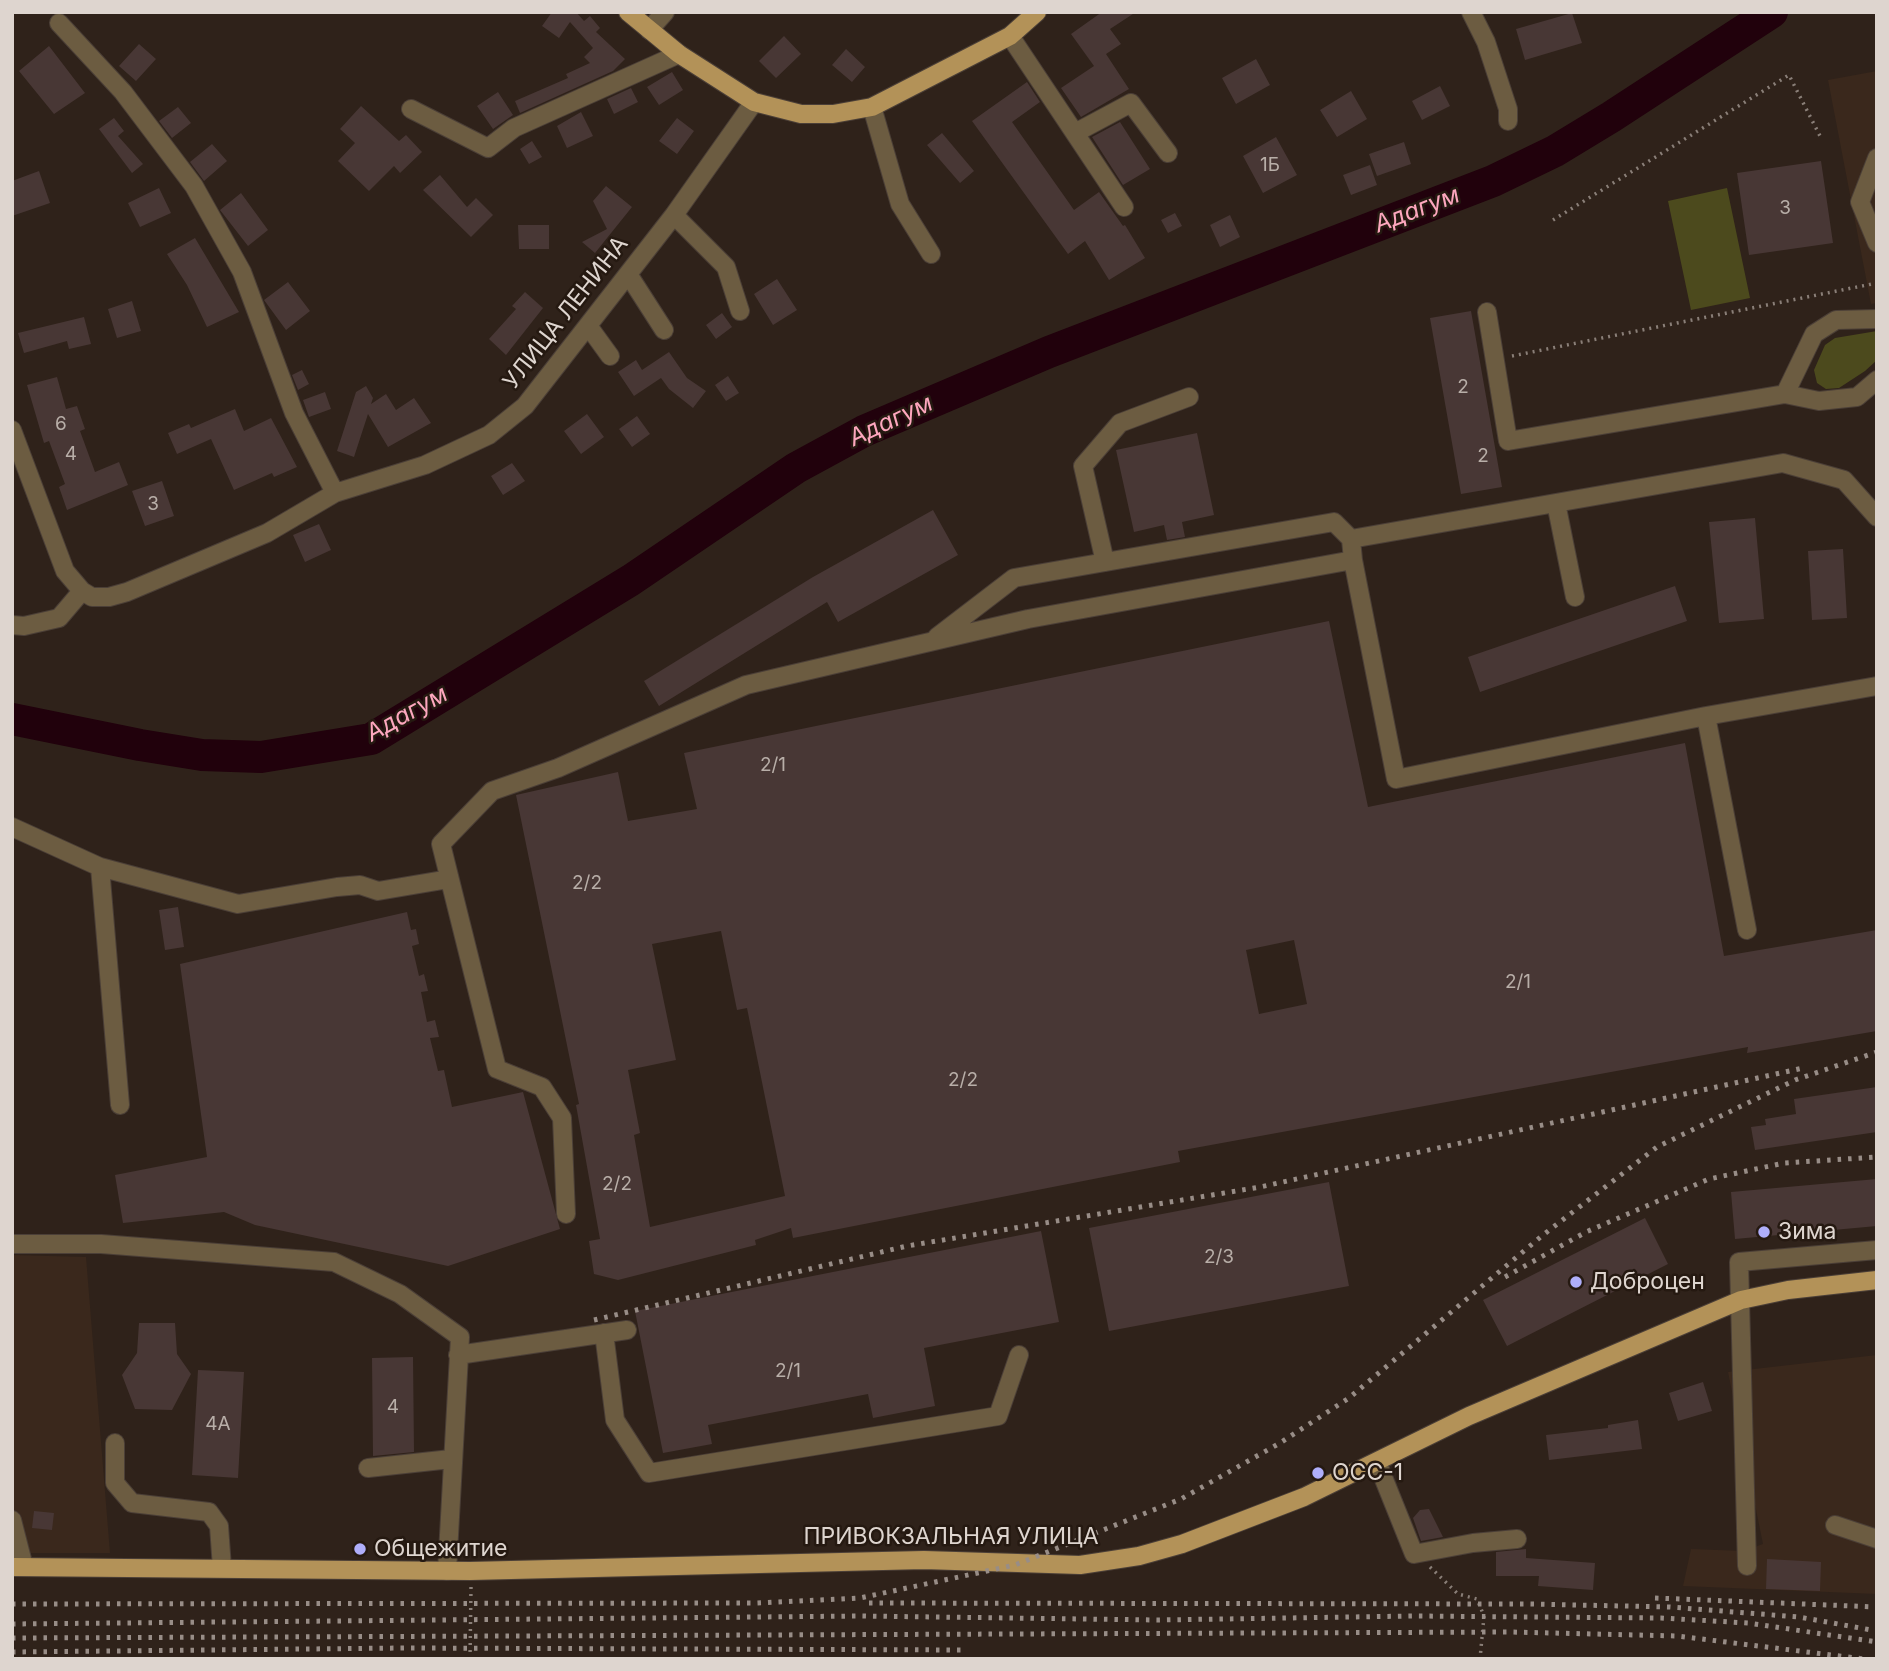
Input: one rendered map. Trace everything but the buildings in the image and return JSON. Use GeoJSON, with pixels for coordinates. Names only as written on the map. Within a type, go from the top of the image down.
{"type":"FeatureCollection","features":[{"type":"Feature","properties":{"kind":"main road"},"geometry":{"type":"LineString","coordinates":[[628,12],[679,54],[754,102],[801,114],[873,107],[1010,36],[1037,12]]}},
{"type":"Feature","properties":{"kind":"main road","name":"ПРИВОКЗАЛЬНАЯ УЛИЦА"},"geometry":{"type":"LineString","coordinates":[[18,1567],[470,1571],[924,1560],[1080,1565],[1139,1556],[1182,1544],[1304,1497],[1469,1416],[1741,1300],[1788,1290],[1877,1280]]}},
{"type":"Feature","properties":{"kind":"street"},"geometry":{"type":"LineString","coordinates":[[649,30],[665,12]]}},
{"type":"Feature","properties":{"kind":"street"},"geometry":{"type":"LineString","coordinates":[[1471,12],[1486,42],[1508,109],[1508,121]]}},
{"type":"Feature","properties":{"kind":"street"},"geometry":{"type":"LineString","coordinates":[[59,23],[123,92],[194,186],[242,272],[294,413],[335,493]]}},
{"type":"Feature","properties":{"kind":"street"},"geometry":{"type":"LineString","coordinates":[[1010,36],[1124,207]]}},
{"type":"Feature","properties":{"kind":"street"},"geometry":{"type":"LineString","coordinates":[[411,110],[488,148],[514,128],[679,54]]}},
{"type":"Feature","properties":{"kind":"street","name":"УЛИЦА ЛЕНИНА"},"geometry":{"type":"LineString","coordinates":[[87,594],[127,592],[267,533],[335,493],[425,466],[495,431],[525,406],[589,327],[674,215],[754,102]]}},
{"type":"Feature","properties":{"kind":"street"},"geometry":{"type":"LineString","coordinates":[[1075,133],[1130,103],[1168,153]]}},
{"type":"Feature","properties":{"kind":"street"},"geometry":{"type":"LineString","coordinates":[[873,107],[900,204],[931,254]]}},
{"type":"Feature","properties":{"kind":"street"},"geometry":{"type":"LineString","coordinates":[[1877,158],[1860,202],[1877,243]]}},
{"type":"Feature","properties":{"kind":"street"},"geometry":{"type":"LineString","coordinates":[[674,215],[726,267],[740,311]]}},
{"type":"Feature","properties":{"kind":"street"},"geometry":{"type":"LineString","coordinates":[[628,274],[664,330]]}},
{"type":"Feature","properties":{"kind":"street"},"geometry":{"type":"LineString","coordinates":[[1487,312],[1508,441],[1785,394],[1819,401],[1857,397],[1877,380]]}},
{"type":"Feature","properties":{"kind":"street"},"geometry":{"type":"LineString","coordinates":[[1785,394],[1814,334],[1836,320],[1877,319]]}},
{"type":"Feature","properties":{"kind":"street"},"geometry":{"type":"LineString","coordinates":[[589,327],[610,356]]}},
{"type":"Feature","properties":{"kind":"street"},"geometry":{"type":"LineString","coordinates":[[1105,562],[1083,466],[1120,423],[1189,397]]}},
{"type":"Feature","properties":{"kind":"street"},"geometry":{"type":"LineString","coordinates":[[12,430],[65,571],[87,594],[59,618],[23,626],[12,625]]}},
{"type":"Feature","properties":{"kind":"street"},"geometry":{"type":"LineString","coordinates":[[1351,539],[1783,463],[1844,480],[1877,517]]}},
{"type":"Feature","properties":{"kind":"street"},"geometry":{"type":"LineString","coordinates":[[1556,503],[1575,597]]}},
{"type":"Feature","properties":{"kind":"street"},"geometry":{"type":"LineString","coordinates":[[932,642],[1014,578],[1334,522],[1351,539],[1396,779],[1706,716],[1877,686]]}},
{"type":"Feature","properties":{"kind":"street"},"geometry":{"type":"LineString","coordinates":[[566,1214],[562,1118],[542,1087],[497,1069],[441,844],[492,791],[558,768],[746,685],[1028,619],[1353,560]]}},
{"type":"Feature","properties":{"kind":"street"},"geometry":{"type":"LineString","coordinates":[[1706,716],[1747,930]]}},
{"type":"Feature","properties":{"kind":"street"},"geometry":{"type":"LineString","coordinates":[[12,827],[100,867],[239,904],[359,885],[378,891],[449,879]]}},
{"type":"Feature","properties":{"kind":"street"},"geometry":{"type":"LineString","coordinates":[[100,867],[120,1105]]}},
{"type":"Feature","properties":{"kind":"street"},"geometry":{"type":"LineString","coordinates":[[12,1244],[101,1244],[334,1262],[400,1294],[460,1337],[446,1571]]}},
{"type":"Feature","properties":{"kind":"street"},"geometry":{"type":"LineString","coordinates":[[1747,1566],[1739,1262],[1877,1250]]}},
{"type":"Feature","properties":{"kind":"street"},"geometry":{"type":"LineString","coordinates":[[458,1355],[627,1330]]}},
{"type":"Feature","properties":{"kind":"street"},"geometry":{"type":"LineString","coordinates":[[604,1333],[615,1420],[649,1473],[998,1416],[1019,1355]]}},
{"type":"Feature","properties":{"kind":"street"},"geometry":{"type":"LineString","coordinates":[[115,1443],[115,1483],[132,1503],[209,1512],[219,1526],[222,1568]]}},
{"type":"Feature","properties":{"kind":"street"},"geometry":{"type":"LineString","coordinates":[[368,1468],[451,1458]]}},
{"type":"Feature","properties":{"kind":"street"},"geometry":{"type":"LineString","coordinates":[[1377,1462],[1414,1554],[1473,1543],[1517,1539]]}},
{"type":"Feature","properties":{"kind":"street"},"geometry":{"type":"LineString","coordinates":[[12,1520],[18,1567]]}},
{"type":"Feature","properties":{"kind":"street"},"geometry":{"type":"LineString","coordinates":[[1835,1524],[1877,1539]]}},
{"type":"Feature","properties":{"kind":"path"},"geometry":{"type":"LineString","coordinates":[[1553,220],[1789,75],[1821,136]]}},
{"type":"Feature","properties":{"kind":"path"},"geometry":{"type":"LineString","coordinates":[[1495,359],[1877,283]]}},
{"type":"Feature","properties":{"kind":"path"},"geometry":{"type":"LineString","coordinates":[[1414,1554],[1458,1594],[1477,1599],[1484,1616],[1480,1659]]}},
{"type":"Feature","properties":{"kind":"path"},"geometry":{"type":"LineString","coordinates":[[470,1571],[470,1659]]}},
{"type":"Feature","properties":{"kind":"shaded area"},"geometry":{"type":"Polygon","coordinates":[[[1877,71],[1877,303],[1871,304],[1828,80],[1877,71]]]}},
{"type":"Feature","properties":{"kind":"shaded area"},"geometry":{"type":"Polygon","coordinates":[[[1727,188],[1750,298],[1691,310],[1668,201],[1727,188]]]}},
{"type":"Feature","properties":{"kind":"shaded area"},"geometry":{"type":"Polygon","coordinates":[[[1877,331],[1877,360],[1865,371],[1839,388],[1826,389],[1817,383],[1814,370],[1825,345],[1835,338],[1877,331]]]}},
{"type":"Feature","properties":{"kind":"shaded area"},"geometry":{"type":"Polygon","coordinates":[[[12,1255],[86,1257],[110,1553],[12,1553],[12,1255]]]}},
{"type":"Feature","properties":{"kind":"shaded area"},"geometry":{"type":"Polygon","coordinates":[[[1877,1355],[1877,1594],[1683,1586],[1691,1549],[1743,1551],[1763,1544],[1728,1372],[1877,1355]]]}},
{"type":"Feature","properties":{"kind":"waterway","name":"Адагум"},"geometry":{"type":"LineString","coordinates":[[12,719],[202,755],[261,757],[371,739],[631,580],[796,468],[864,431],[1049,352],[1493,181],[1555,151],[1772,12]]}},
{"type":"Feature","properties":{"kind":"railway"},"geometry":{"type":"LineString","coordinates":[[12,1604],[757,1603],[860,1598],[1015,1565],[1181,1499],[1280,1443],[1349,1398],[1543,1235],[1657,1147],[1795,1080],[1877,1052]]}},
{"type":"Feature","properties":{"kind":"railway"},"geometry":{"type":"LineString","coordinates":[[594,1320],[907,1246],[1260,1187],[1803,1068]]}},
{"type":"Feature","properties":{"kind":"railway"},"geometry":{"type":"LineString","coordinates":[[1505,1277],[1586,1232],[1709,1179],[1784,1163],[1877,1157]]}},
{"type":"Feature","properties":{"kind":"railway"},"geometry":{"type":"LineString","coordinates":[[1655,1598],[1877,1607]]}},
{"type":"Feature","properties":{"kind":"railway"},"geometry":{"type":"LineString","coordinates":[[869,1603],[1529,1604],[1670,1607],[1799,1617],[1877,1631]]}},
{"type":"Feature","properties":{"kind":"railway"},"geometry":{"type":"LineString","coordinates":[[12,1624],[861,1616],[1158,1620],[1414,1616],[1661,1618],[1748,1623],[1877,1642]]}},
{"type":"Feature","properties":{"kind":"railway"},"geometry":{"type":"LineString","coordinates":[[12,1638],[1510,1632],[1677,1636],[1864,1659]]}},
{"type":"Feature","properties":{"kind":"railway"},"geometry":{"type":"LineString","coordinates":[[12,1652],[404,1648],[966,1650]]}},
{"type":"Feature","properties":{"kind":"place","name":"Зима"},"geometry":{"type":"Point","coordinates":[1764,1232]}},
{"type":"Feature","properties":{"kind":"place","name":"Доброцен"},"geometry":{"type":"Point","coordinates":[1576,1282]}},
{"type":"Feature","properties":{"kind":"place","name":"ОСС-1"},"geometry":{"type":"Point","coordinates":[1318,1473]}},
{"type":"Feature","properties":{"kind":"place","name":"Общежитие"},"geometry":{"type":"Point","coordinates":[360,1549]}}]}
